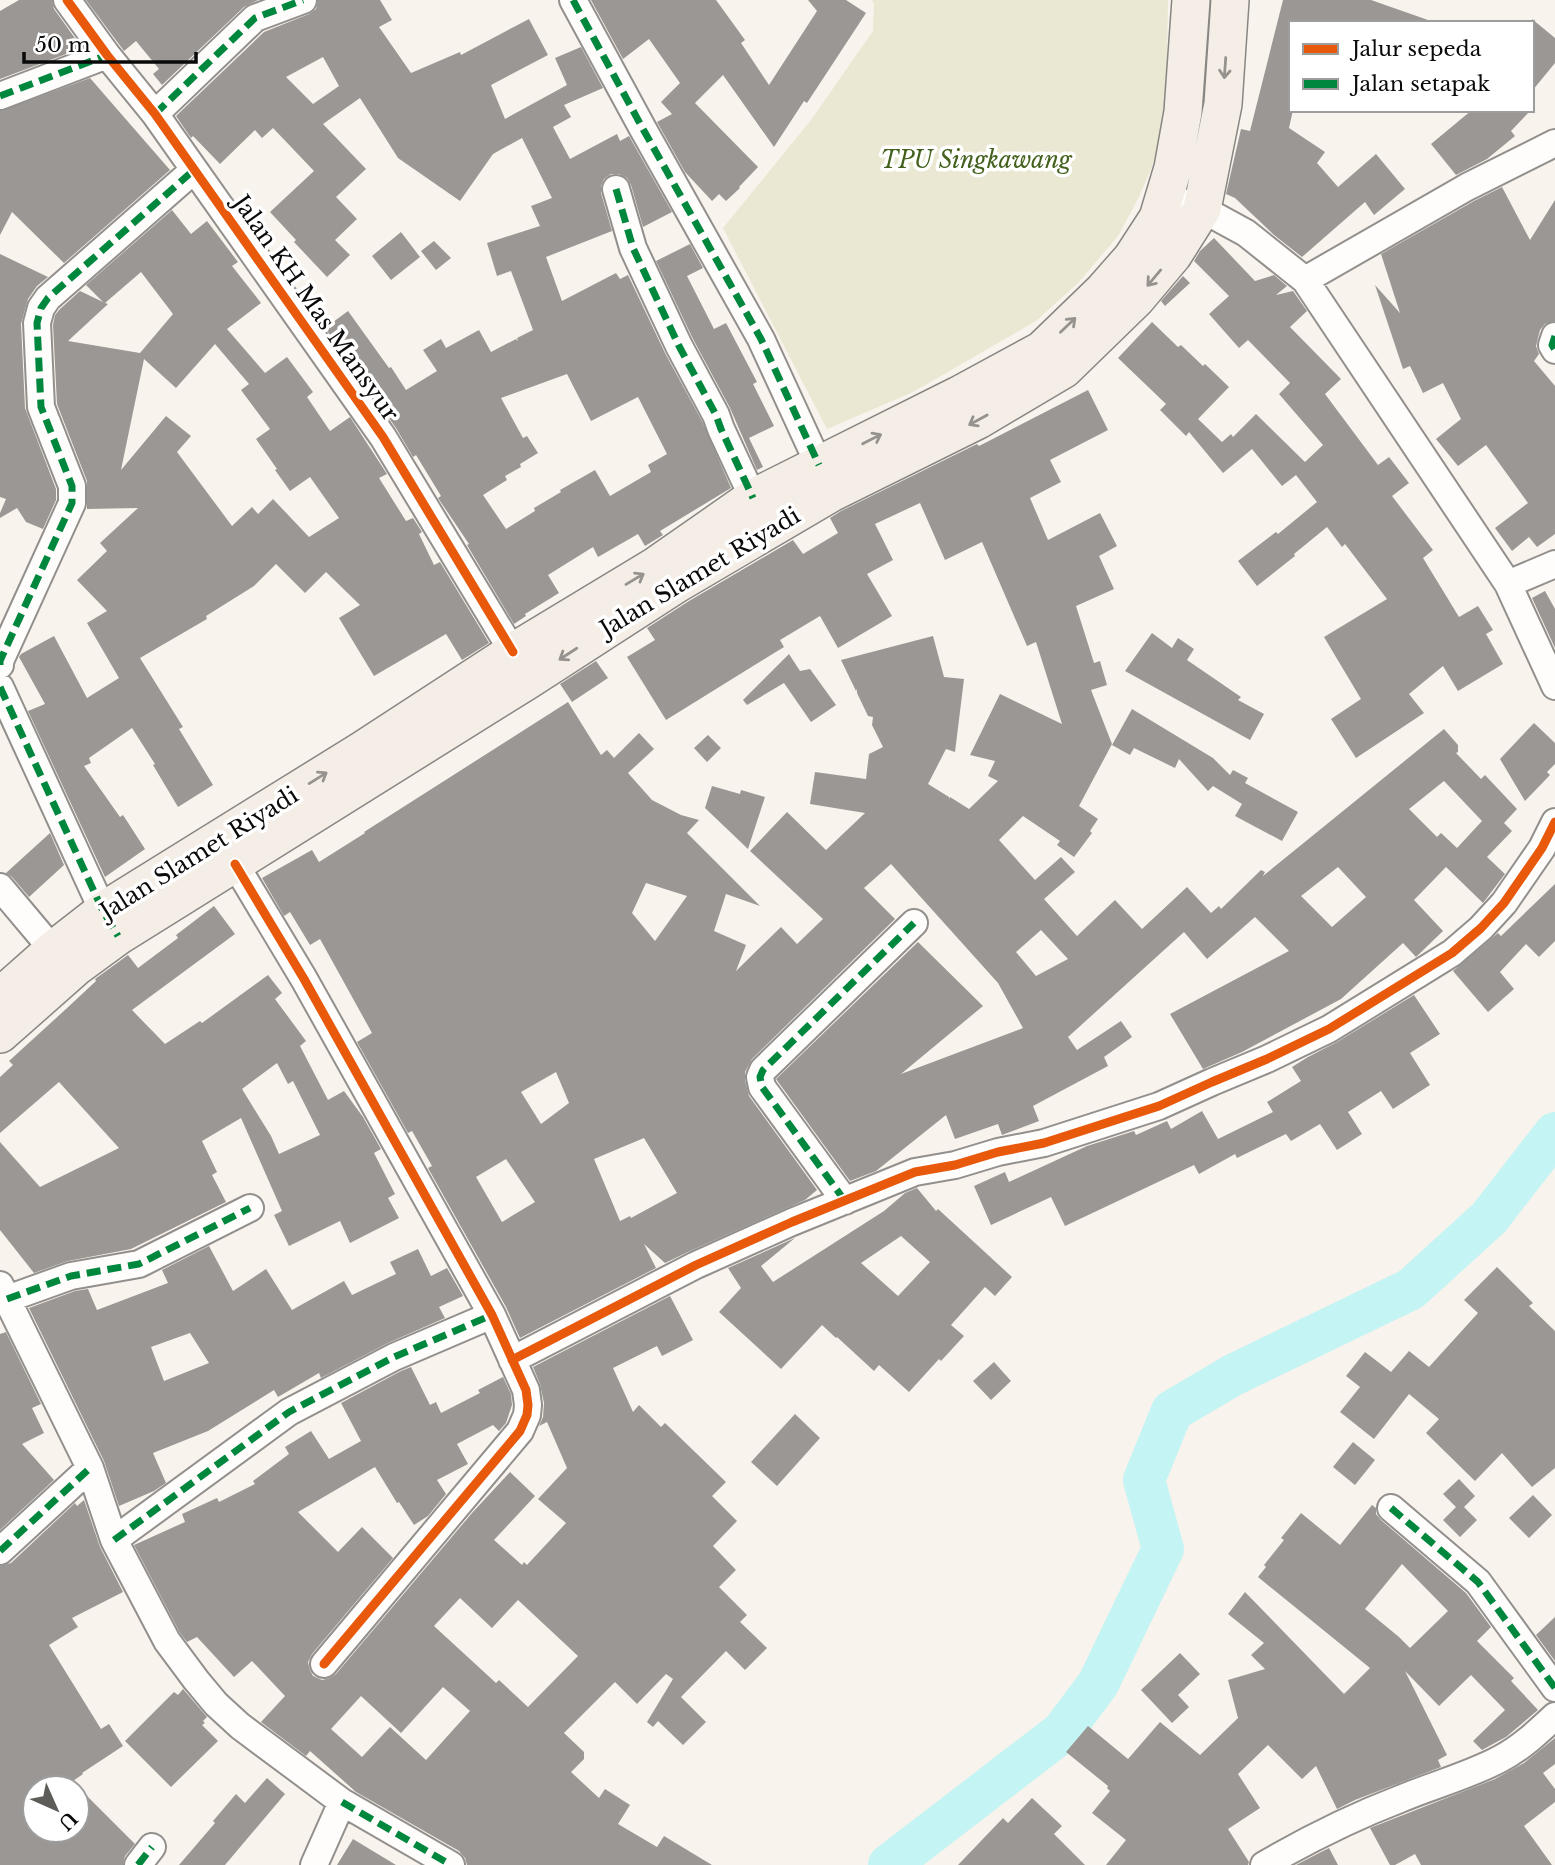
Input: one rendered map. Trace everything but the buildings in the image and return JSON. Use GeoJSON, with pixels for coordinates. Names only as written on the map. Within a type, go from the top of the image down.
{"type":"FeatureCollection","features":[{"type":"Feature","properties":{"kind":"main road","name":"Jalan Slamet Riyadi"},"geometry":{"type":"LineString","coordinates":[[0,1034],[77,966],[111,924],[349,758],[513,652],[657,565],[753,498],[959,395],[1042,350],[1103,291],[1132,258],[1158,218],[1174,168],[1182,112],[1191,0]]}},
{"type":"Feature","properties":{"kind":"main road","name":"Jalan Slamet Riyadi"},"geometry":{"type":"LineString","coordinates":[[0,997],[52,950],[235,864],[678,583],[831,493],[978,420],[1064,369],[1136,299],[1173,255],[1202,209],[1223,104],[1230,0]]}},
{"type":"Feature","properties":{"kind":"street","name":"Jalan KH Mas Mansyur"},"geometry":{"type":"LineString","coordinates":[[67,0],[155,114],[383,437],[513,652]]}},
{"type":"Feature","properties":{"kind":"street"},"geometry":{"type":"LineString","coordinates":[[155,114],[255,18],[303,0]]}},
{"type":"Feature","properties":{"kind":"street"},"geometry":{"type":"LineString","coordinates":[[573,0],[761,339],[819,465]]}},
{"type":"Feature","properties":{"kind":"street"},"geometry":{"type":"LineString","coordinates":[[0,96],[107,55]]}},
{"type":"Feature","properties":{"kind":"street"},"geometry":{"type":"LineString","coordinates":[[1305,280],[1467,187],[1555,143]]}},
{"type":"Feature","properties":{"kind":"street"},"geometry":{"type":"LineString","coordinates":[[0,665],[72,503],[72,486],[41,407],[37,323],[41,308],[48,298],[194,170]]}},
{"type":"Feature","properties":{"kind":"street"},"geometry":{"type":"LineString","coordinates":[[616,189],[633,248],[679,346],[716,415],[753,498]]}},
{"type":"Feature","properties":{"kind":"street"},"geometry":{"type":"LineString","coordinates":[[1165,196],[1202,209],[1246,233],[1305,280],[1508,584],[1555,686]]}},
{"type":"Feature","properties":{"kind":"street"},"geometry":{"type":"LineString","coordinates":[[1555,336],[1552,345],[1555,351]]}},
{"type":"Feature","properties":{"kind":"street"},"geometry":{"type":"LineString","coordinates":[[1508,584],[1555,564]]}},
{"type":"Feature","properties":{"kind":"street"},"geometry":{"type":"LineString","coordinates":[[0,687],[111,924]]}},
{"type":"Feature","properties":{"kind":"street"},"geometry":{"type":"LineString","coordinates":[[512,1360],[696,1265],[915,1172],[1044,1143],[1159,1106],[1329,1029],[1452,953],[1481,928],[1504,903],[1542,848],[1555,822]]}},
{"type":"Feature","properties":{"kind":"street"},"geometry":{"type":"LineString","coordinates":[[235,864],[304,979],[492,1315],[526,1390],[528,1405],[520,1431],[324,1664]]}},
{"type":"Feature","properties":{"kind":"street"},"geometry":{"type":"LineString","coordinates":[[0,887],[52,950]]}},
{"type":"Feature","properties":{"kind":"street"},"geometry":{"type":"LineString","coordinates":[[845,1201],[762,1087],[760,1077],[763,1070],[914,923]]}},
{"type":"Feature","properties":{"kind":"street"},"geometry":{"type":"LineString","coordinates":[[250,1208],[139,1264],[3,1292],[90,1468],[114,1540],[167,1641],[196,1681],[240,1726],[342,1802],[451,1865]]}},
{"type":"Feature","properties":{"kind":"street"},"geometry":{"type":"LineString","coordinates":[[114,1540],[289,1412],[394,1357],[492,1315]]}},
{"type":"Feature","properties":{"kind":"street"},"geometry":{"type":"LineString","coordinates":[[0,1551],[90,1468]]}},
{"type":"Feature","properties":{"kind":"street"},"geometry":{"type":"LineString","coordinates":[[1391,1508],[1478,1582],[1555,1688]]}},
{"type":"Feature","properties":{"kind":"street"},"geometry":{"type":"LineString","coordinates":[[1264,1865],[1401,1798],[1501,1759],[1533,1737],[1555,1716]]}},
{"type":"Feature","properties":{"kind":"street"},"geometry":{"type":"LineString","coordinates":[[314,1865],[342,1802]]}},
{"type":"Feature","properties":{"kind":"green space","name":"TPU Singkawang"},"geometry":{"type":"Polygon","coordinates":[[[872,0],[1168,0],[1166,103],[1157,154],[1139,197],[1118,236],[1078,283],[1036,321],[913,392],[827,429],[723,228],[811,120],[873,31],[872,0]]]}},
{"type":"Feature","properties":{"kind":"waterway"},"geometry":{"type":"LineString","coordinates":[[889,1865],[1062,1732],[1098,1684],[1163,1549],[1144,1480],[1172,1411],[1233,1375],[1411,1289],[1489,1218],[1555,1133]]}},
{"type":"Feature","properties":{"kind":"marked path"},"geometry":{"type":"LineString","coordinates":[[155,114],[255,18],[303,0]]}},
{"type":"Feature","properties":{"kind":"marked path"},"geometry":{"type":"LineString","coordinates":[[573,0],[761,339],[819,465]]}},
{"type":"Feature","properties":{"kind":"marked path"},"geometry":{"type":"LineString","coordinates":[[0,96],[107,55]]}},
{"type":"Feature","properties":{"kind":"marked path"},"geometry":{"type":"LineString","coordinates":[[0,665],[72,503],[72,486],[41,407],[37,323],[41,308],[48,298],[194,170]]}},
{"type":"Feature","properties":{"kind":"marked path"},"geometry":{"type":"LineString","coordinates":[[616,189],[633,248],[679,346],[716,415],[753,498]]}},
{"type":"Feature","properties":{"kind":"marked path"},"geometry":{"type":"LineString","coordinates":[[1555,336],[1552,345],[1555,350]]}},
{"type":"Feature","properties":{"kind":"marked path"},"geometry":{"type":"LineString","coordinates":[[0,687],[103,911],[118,936]]}},
{"type":"Feature","properties":{"kind":"marked path"},"geometry":{"type":"LineString","coordinates":[[845,1201],[762,1087],[760,1077],[763,1070],[914,923]]}},
{"type":"Feature","properties":{"kind":"marked path"},"geometry":{"type":"LineString","coordinates":[[7,1299],[71,1276],[139,1264],[250,1208]]}},
{"type":"Feature","properties":{"kind":"marked path"},"geometry":{"type":"LineString","coordinates":[[114,1540],[289,1412],[394,1357],[492,1315]]}},
{"type":"Feature","properties":{"kind":"marked path"},"geometry":{"type":"LineString","coordinates":[[0,1551],[90,1468]]}},
{"type":"Feature","properties":{"kind":"marked path"},"geometry":{"type":"LineString","coordinates":[[1391,1508],[1478,1582],[1555,1688]]}},
{"type":"Feature","properties":{"kind":"marked path"},"geometry":{"type":"LineString","coordinates":[[342,1802],[451,1865]]}},
{"type":"Feature","properties":{"kind":"marked path"},"geometry":{"type":"LineString","coordinates":[[138,1865],[152,1847]]}},
{"type":"Feature","properties":{"kind":"cycle path"},"geometry":{"type":"LineString","coordinates":[[67,0],[155,114],[383,437],[513,652]]}},
{"type":"Feature","properties":{"kind":"cycle path"},"geometry":{"type":"LineString","coordinates":[[512,1360],[696,1265],[915,1172],[1044,1143],[1159,1106],[1329,1029],[1452,953],[1481,928],[1504,903],[1542,848],[1555,822]]}},
{"type":"Feature","properties":{"kind":"cycle path"},"geometry":{"type":"LineString","coordinates":[[235,864],[304,979],[492,1315],[526,1390],[528,1405],[520,1431],[324,1664]]}}]}
